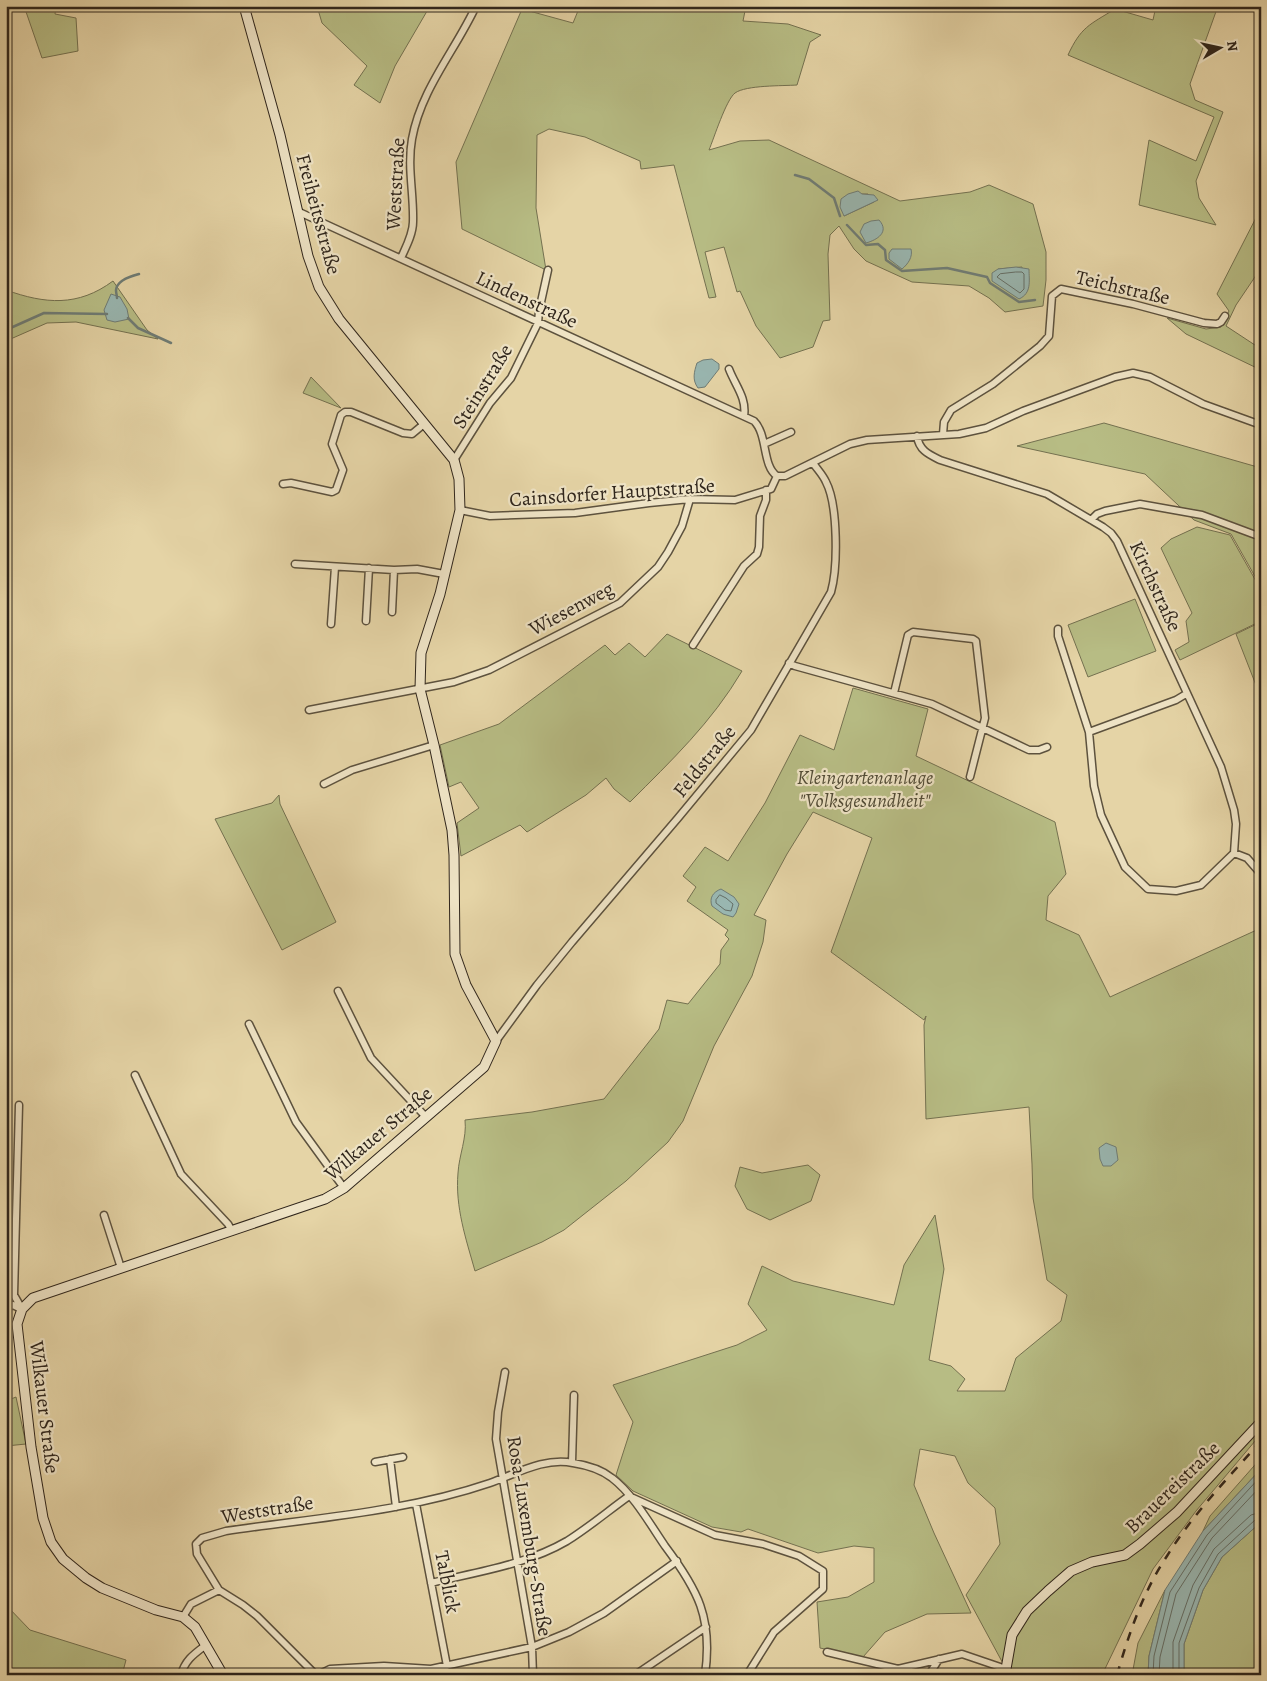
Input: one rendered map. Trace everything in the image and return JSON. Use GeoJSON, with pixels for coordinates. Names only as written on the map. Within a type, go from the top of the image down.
{"type":"FeatureCollection","features":[{"type":"Feature","properties":{"kind":"street","name":"Freiheitsstraße"},"geometry":{"type":"LineString","coordinates":[[244,6],[280,135],[308,256],[319,287],[339,320],[454,460],[459,479],[460,510]]}},
{"type":"Feature","properties":{"kind":"street","name":"Weststraße"},"geometry":{"type":"LineString","coordinates":[[401,258],[408,243],[413,224],[410,170],[412,140],[418,113],[429,89],[476,6]]}},
{"type":"Feature","properties":{"kind":"street","name":"Lindenstraße"},"geometry":{"type":"LineString","coordinates":[[297,211],[744,416],[758,425],[771,471],[777,476]]}},
{"type":"Feature","properties":{"kind":"street","name":"Steinstraße"},"geometry":{"type":"LineString","coordinates":[[454,460],[490,404],[511,378],[538,323],[548,270]]}},
{"type":"Feature","properties":{"kind":"street","name":"Teichstraße"},"geometry":{"type":"LineString","coordinates":[[943,434],[944,422],[951,410],[993,384],[1040,346],[1049,336],[1052,296],[1061,289],[1133,304],[1204,323],[1217,324],[1225,316]]}},
{"type":"Feature","properties":{"kind":"street"},"geometry":{"type":"LineString","coordinates":[[729,368],[743,397],[744,416]]}},
{"type":"Feature","properties":{"kind":"street"},"geometry":{"type":"LineString","coordinates":[[693,645],[744,566],[757,554],[760,547],[760,516],[766,500],[766,490],[772,487],[777,476],[785,476],[833,451],[859,442],[881,438],[959,434],[986,428],[1023,411],[1115,377],[1133,374],[1150,377],[1203,404],[1261,425]]}},
{"type":"Feature","properties":{"kind":"street"},"geometry":{"type":"LineString","coordinates":[[283,484],[291,483],[332,492],[336,490],[344,470],[332,444],[341,415],[345,412],[351,412],[404,433],[412,434],[424,424]]}},
{"type":"Feature","properties":{"kind":"street"},"geometry":{"type":"LineString","coordinates":[[764,444],[791,432]]}},
{"type":"Feature","properties":{"kind":"street","name":"Kirchstraße"},"geometry":{"type":"LineString","coordinates":[[917,436],[918,444],[928,454],[940,460],[1047,494],[1111,533],[1123,552],[1186,694],[1216,754],[1228,785],[1236,824],[1234,853]]}},
{"type":"Feature","properties":{"kind":"street","name":"Feldstraße"},"geometry":{"type":"LineString","coordinates":[[496,1041],[537,985],[572,942],[750,730],[831,592],[835,577],[836,538],[833,510],[827,483],[812,463]]}},
{"type":"Feature","properties":{"kind":"street","name":"Cainsdorfer Hauptstraße"},"geometry":{"type":"LineString","coordinates":[[460,510],[490,516],[576,513],[690,499],[734,500],[766,490]]}},
{"type":"Feature","properties":{"kind":"street","name":"Wiesenweg"},"geometry":{"type":"LineString","coordinates":[[309,710],[454,682],[490,670],[620,603],[658,567],[682,526],[690,499]]}},
{"type":"Feature","properties":{"kind":"street"},"geometry":{"type":"LineString","coordinates":[[1091,520],[1097,514],[1105,511],[1140,504],[1202,515],[1261,537]]}},
{"type":"Feature","properties":{"kind":"street"},"geometry":{"type":"LineString","coordinates":[[460,510],[440,594],[421,653],[420,689],[452,830],[455,954],[466,985],[496,1041]]}},
{"type":"Feature","properties":{"kind":"street"},"geometry":{"type":"LineString","coordinates":[[295,564],[394,570],[417,568],[444,574]]}},
{"type":"Feature","properties":{"kind":"street"},"geometry":{"type":"LineString","coordinates":[[331,624],[335,567]]}},
{"type":"Feature","properties":{"kind":"street"},"geometry":{"type":"LineString","coordinates":[[366,621],[370,568]]}},
{"type":"Feature","properties":{"kind":"street"},"geometry":{"type":"LineString","coordinates":[[392,612],[394,570]]}},
{"type":"Feature","properties":{"kind":"street"},"geometry":{"type":"LineString","coordinates":[[1058,629],[1058,636],[1089,732],[1094,786],[1101,815],[1125,867],[1148,889],[1176,891],[1201,886],[1234,853],[1247,858],[1261,874]]}},
{"type":"Feature","properties":{"kind":"street"},"geometry":{"type":"LineString","coordinates":[[894,693],[908,635],[913,632],[973,638],[976,641],[985,718],[970,776]]}},
{"type":"Feature","properties":{"kind":"street"},"geometry":{"type":"LineString","coordinates":[[789,662],[796,666],[932,704],[1029,750],[1039,750],[1047,747]]}},
{"type":"Feature","properties":{"kind":"street"},"geometry":{"type":"LineString","coordinates":[[1089,732],[1176,700],[1186,694]]}},
{"type":"Feature","properties":{"kind":"street"},"geometry":{"type":"LineString","coordinates":[[324,784],[352,770],[434,745]]}},
{"type":"Feature","properties":{"kind":"street"},"geometry":{"type":"LineString","coordinates":[[338,991],[371,1058],[425,1116]]}},
{"type":"Feature","properties":{"kind":"street"},"geometry":{"type":"LineString","coordinates":[[249,1024],[296,1122],[344,1188]]}},
{"type":"Feature","properties":{"kind":"street","name":"Wilkauer Straße"},"geometry":{"type":"LineString","coordinates":[[183,1617],[156,1610],[112,1592],[86,1578],[63,1559],[51,1542],[43,1518],[31,1447],[17,1324],[22,1309],[33,1298],[325,1199],[344,1188],[425,1116],[484,1067],[496,1041]]}},
{"type":"Feature","properties":{"kind":"street"},"geometry":{"type":"LineString","coordinates":[[136,1075],[181,1174],[228,1224],[232,1231]]}},
{"type":"Feature","properties":{"kind":"street"},"geometry":{"type":"LineString","coordinates":[[19,1105],[14,1296],[22,1309]]}},
{"type":"Feature","properties":{"kind":"street"},"geometry":{"type":"LineString","coordinates":[[104,1215],[121,1268]]}},
{"type":"Feature","properties":{"kind":"street"},"geometry":{"type":"LineString","coordinates":[[6,1308],[13,1305],[22,1309]]}},
{"type":"Feature","properties":{"kind":"street","name":"Rosa-Luxemburg-Straße"},"geometry":{"type":"LineString","coordinates":[[505,1372],[498,1412],[496,1439],[501,1478],[532,1647],[533,1675]]}},
{"type":"Feature","properties":{"kind":"street"},"geometry":{"type":"LineString","coordinates":[[572,1462],[574,1395]]}},
{"type":"Feature","properties":{"kind":"street","name":"Brauereistraße"},"geometry":{"type":"LineString","coordinates":[[1006,1672],[1012,1635],[1028,1611],[1048,1591],[1072,1571],[1092,1562],[1125,1555],[1140,1544],[1177,1512],[1261,1422]]}},
{"type":"Feature","properties":{"kind":"street"},"geometry":{"type":"LineString","coordinates":[[375,1462],[403,1457]]}},
{"type":"Feature","properties":{"kind":"street"},"geometry":{"type":"LineString","coordinates":[[390,1459],[396,1507]]}},
{"type":"Feature","properties":{"kind":"street","name":"Weststraße"},"geometry":{"type":"LineString","coordinates":[[219,1590],[198,1554],[196,1544],[202,1538],[226,1530],[416,1504],[476,1487],[526,1469],[554,1462],[572,1462],[611,1476],[623,1488],[692,1584],[700,1603],[706,1627],[708,1659],[705,1675]]}},
{"type":"Feature","properties":{"kind":"street"},"geometry":{"type":"LineString","coordinates":[[431,1583],[517,1562],[567,1541],[629,1496],[715,1535],[763,1544],[799,1556],[823,1572],[823,1589],[774,1632],[747,1675]]}},
{"type":"Feature","properties":{"kind":"street","name":"Talblick"},"geometry":{"type":"LineString","coordinates":[[416,1504],[447,1666]]}},
{"type":"Feature","properties":{"kind":"street"},"geometry":{"type":"LineString","coordinates":[[223,1675],[195,1627],[183,1617],[191,1604],[219,1590],[257,1616],[317,1675],[330,1669],[339,1668],[384,1666],[431,1669],[532,1647],[569,1632],[604,1613],[677,1562]]}},
{"type":"Feature","properties":{"kind":"street"},"geometry":{"type":"LineString","coordinates":[[635,1675],[706,1627]]}},
{"type":"Feature","properties":{"kind":"street"},"geometry":{"type":"LineString","coordinates":[[181,1675],[185,1664],[192,1655],[206,1645]]}},
{"type":"Feature","properties":{"kind":"street"},"geometry":{"type":"LineString","coordinates":[[828,1652],[896,1672],[962,1654],[1006,1672]]}},
{"type":"Feature","properties":{"kind":"street"},"geometry":{"type":"LineString","coordinates":[[928,1675],[939,1659]]}},
{"type":"Feature","properties":{"kind":"green space"},"geometry":{"type":"Polygon","coordinates":[[[24,6],[56,6],[55,14],[76,18],[78,51],[42,58],[24,6]]]}},
{"type":"Feature","properties":{"kind":"green space"},"geometry":{"type":"Polygon","coordinates":[[[317,6],[430,6],[395,66],[380,103],[354,85],[367,66],[322,23],[317,6]]]}},
{"type":"Feature","properties":{"kind":"green space"},"geometry":{"type":"Polygon","coordinates":[[[580,6],[746,6],[743,21],[788,24],[821,35],[810,42],[797,85],[756,87],[740,90],[735,93],[724,111],[709,150],[740,141],[769,140],[900,201],[970,192],[989,185],[1033,204],[1046,252],[1046,280],[1043,306],[1005,312],[989,298],[969,286],[912,282],[866,261],[854,249],[839,226],[830,235],[828,254],[830,320],[823,321],[813,347],[780,358],[756,326],[740,291],[737,292],[724,247],[705,252],[716,297],[709,298],[674,165],[641,169],[640,161],[585,137],[549,129],[537,135],[536,208],[546,270],[462,229],[456,162],[522,9],[573,23],[580,6]],[[862,194],[844,216],[874,202],[868,194],[862,194]],[[1022,267],[998,269],[1019,299],[1022,267]]]}},
{"type":"Feature","properties":{"kind":"green space"},"geometry":{"type":"Polygon","coordinates":[[[1156,6],[1218,6],[1190,84],[1195,100],[1223,112],[1196,181],[1199,198],[1216,225],[1139,205],[1149,140],[1196,161],[1214,117],[1068,55],[1082,32],[1115,9],[1153,20],[1156,6]]]}},
{"type":"Feature","properties":{"kind":"green space"},"geometry":{"type":"Polygon","coordinates":[[[1261,208],[1261,268],[1236,305],[1226,326],[1261,349],[1261,370],[1186,334],[1167,318],[1206,329],[1221,327],[1229,311],[1217,294],[1261,208]]]}},
{"type":"Feature","properties":{"kind":"green space"},"geometry":{"type":"Polygon","coordinates":[[[113,281],[147,330],[158,339],[76,322],[47,323],[6,341],[6,290],[20,295],[48,300],[74,299],[100,289],[113,281]]]}},
{"type":"Feature","properties":{"kind":"green space"},"geometry":{"type":"Polygon","coordinates":[[[311,377],[341,408],[303,393],[311,377]]]}},
{"type":"Feature","properties":{"kind":"green space"},"geometry":{"type":"Polygon","coordinates":[[[1104,423],[1261,468],[1261,587],[1231,534],[1194,520],[1145,474],[1017,446],[1104,423]]]}},
{"type":"Feature","properties":{"kind":"green space"},"geometry":{"type":"Polygon","coordinates":[[[1197,527],[1230,535],[1261,590],[1261,621],[1180,660],[1175,650],[1189,642],[1186,621],[1192,613],[1161,548],[1171,539],[1197,527]]]}},
{"type":"Feature","properties":{"kind":"green space"},"geometry":{"type":"Polygon","coordinates":[[[1135,599],[1156,651],[1088,677],[1068,625],[1135,599]]]}},
{"type":"Feature","properties":{"kind":"green space"},"geometry":{"type":"Polygon","coordinates":[[[1261,622],[1261,698],[1236,634],[1261,622]]]}},
{"type":"Feature","properties":{"kind":"green space"},"geometry":{"type":"Polygon","coordinates":[[[667,634],[742,671],[718,707],[676,756],[630,802],[614,789],[606,778],[586,795],[527,832],[520,825],[461,856],[457,823],[479,808],[461,782],[449,787],[440,745],[499,724],[605,645],[615,655],[629,643],[645,657],[667,634]]]}},
{"type":"Feature","properties":{"kind":"green space","name":"Kleingartenanlage \"Volksgesundheit\""},"geometry":{"type":"Polygon","coordinates":[[[853,688],[928,709],[916,756],[1055,822],[1066,874],[1048,896],[1046,920],[1079,935],[1110,997],[1261,928],[1261,1434],[1196,1511],[1153,1569],[1102,1675],[1012,1675],[1006,1669],[966,1595],[1000,1544],[995,1508],[968,1483],[955,1456],[920,1449],[914,1485],[971,1613],[927,1614],[885,1632],[863,1657],[820,1648],[817,1602],[848,1597],[874,1582],[874,1548],[854,1546],[818,1553],[748,1529],[741,1532],[712,1527],[633,1491],[616,1475],[633,1422],[613,1385],[737,1345],[767,1330],[748,1304],[762,1266],[793,1281],[894,1305],[904,1265],[935,1215],[944,1269],[929,1360],[951,1366],[965,1379],[957,1391],[1005,1391],[1016,1358],[1061,1321],[1067,1295],[1047,1280],[1033,1198],[1029,1107],[926,1119],[924,1025],[926,1016],[924,1020],[831,952],[872,838],[813,812],[787,854],[754,915],[766,920],[763,942],[752,976],[714,1046],[683,1121],[668,1142],[626,1181],[564,1230],[542,1242],[475,1271],[465,1235],[458,1198],[458,1186],[465,1120],[532,1112],[604,1099],[659,1029],[667,1000],[688,1004],[720,964],[721,950],[729,939],[725,935],[728,930],[687,901],[696,887],[683,876],[705,847],[728,861],[765,803],[800,735],[834,750],[853,688]]]}},
{"type":"Feature","properties":{"kind":"green space"},"geometry":{"type":"Polygon","coordinates":[[[279,795],[280,804],[336,922],[282,950],[215,819],[272,803],[279,795]]]}},
{"type":"Feature","properties":{"kind":"green space"},"geometry":{"type":"Polygon","coordinates":[[[808,1165],[820,1175],[811,1201],[770,1220],[747,1209],[735,1186],[740,1167],[762,1173],[808,1165]]]}},
{"type":"Feature","properties":{"kind":"green space"},"geometry":{"type":"Polygon","coordinates":[[[16,1397],[26,1444],[6,1446],[6,1401],[16,1397]]]}},
{"type":"Feature","properties":{"kind":"green space"},"geometry":{"type":"Polygon","coordinates":[[[1261,1458],[1261,1469],[1203,1531],[1210,1516],[1261,1458]]]}},
{"type":"Feature","properties":{"kind":"green space"},"geometry":{"type":"Polygon","coordinates":[[[1261,1522],[1261,1675],[1184,1675],[1184,1644],[1203,1590],[1222,1557],[1261,1522]]]}},
{"type":"Feature","properties":{"kind":"green space"},"geometry":{"type":"Polygon","coordinates":[[[1165,1590],[1149,1656],[1148,1675],[1132,1675],[1138,1643],[1165,1590]]]}},
{"type":"Feature","properties":{"kind":"green space"},"geometry":{"type":"Polygon","coordinates":[[[6,1605],[30,1630],[126,1660],[122,1675],[6,1675],[6,1605]]]}},
{"type":"Feature","properties":{"kind":"water"},"geometry":{"type":"Polygon","coordinates":[[[858,191],[862,194],[874,195],[878,200],[844,216],[840,207],[841,199],[848,194],[858,191]]]}},
{"type":"Feature","properties":{"kind":"water"},"geometry":{"type":"Polygon","coordinates":[[[879,220],[882,224],[883,232],[878,238],[866,243],[860,232],[864,224],[879,220]]]}},
{"type":"Feature","properties":{"kind":"water"},"geometry":{"type":"Polygon","coordinates":[[[892,249],[911,249],[910,260],[902,269],[889,259],[889,253],[892,249]]]}},
{"type":"Feature","properties":{"kind":"water"},"geometry":{"type":"Polygon","coordinates":[[[1016,267],[1029,269],[1028,290],[1019,299],[992,281],[992,273],[998,269],[1016,267]]]}},
{"type":"Feature","properties":{"kind":"water"},"geometry":{"type":"Polygon","coordinates":[[[111,294],[120,297],[127,309],[129,319],[115,322],[107,320],[104,310],[111,294]]]}},
{"type":"Feature","properties":{"kind":"water"},"geometry":{"type":"Polygon","coordinates":[[[712,359],[719,364],[719,369],[705,387],[698,388],[694,376],[697,363],[712,359]]]}},
{"type":"Feature","properties":{"kind":"water"},"geometry":{"type":"Polygon","coordinates":[[[721,889],[734,897],[739,904],[733,917],[723,914],[712,906],[712,896],[721,889]]]}},
{"type":"Feature","properties":{"kind":"water"},"geometry":{"type":"Polygon","coordinates":[[[1106,1143],[1116,1147],[1118,1160],[1111,1166],[1103,1166],[1100,1159],[1099,1148],[1106,1143]]]}},
{"type":"Feature","properties":{"kind":"water"},"geometry":{"type":"Polygon","coordinates":[[[1261,1469],[1261,1522],[1222,1557],[1203,1590],[1184,1644],[1184,1675],[1148,1675],[1149,1656],[1165,1590],[1203,1531],[1261,1469]]]}},
{"type":"Feature","properties":{"kind":"waterway"},"geometry":{"type":"LineString","coordinates":[[795,175],[809,179],[834,198],[840,216]]}},
{"type":"Feature","properties":{"kind":"waterway"},"geometry":{"type":"LineString","coordinates":[[847,225],[866,245],[878,244],[885,250],[886,260],[902,271],[947,268],[987,277],[990,283],[1019,302],[1035,300]]}},
{"type":"Feature","properties":{"kind":"waterway"},"geometry":{"type":"LineString","coordinates":[[117,298],[116,290],[119,284],[125,279],[139,274]]}},
{"type":"Feature","properties":{"kind":"waterway"},"geometry":{"type":"LineString","coordinates":[[6,330],[44,313],[107,314]]}},
{"type":"Feature","properties":{"kind":"waterway"},"geometry":{"type":"LineString","coordinates":[[128,318],[138,328],[171,343]]}},
{"type":"Feature","properties":{"kind":"railway"},"geometry":{"type":"LineString","coordinates":[[1117,1675],[1138,1613],[1158,1570],[1199,1511],[1261,1441]]}}]}
